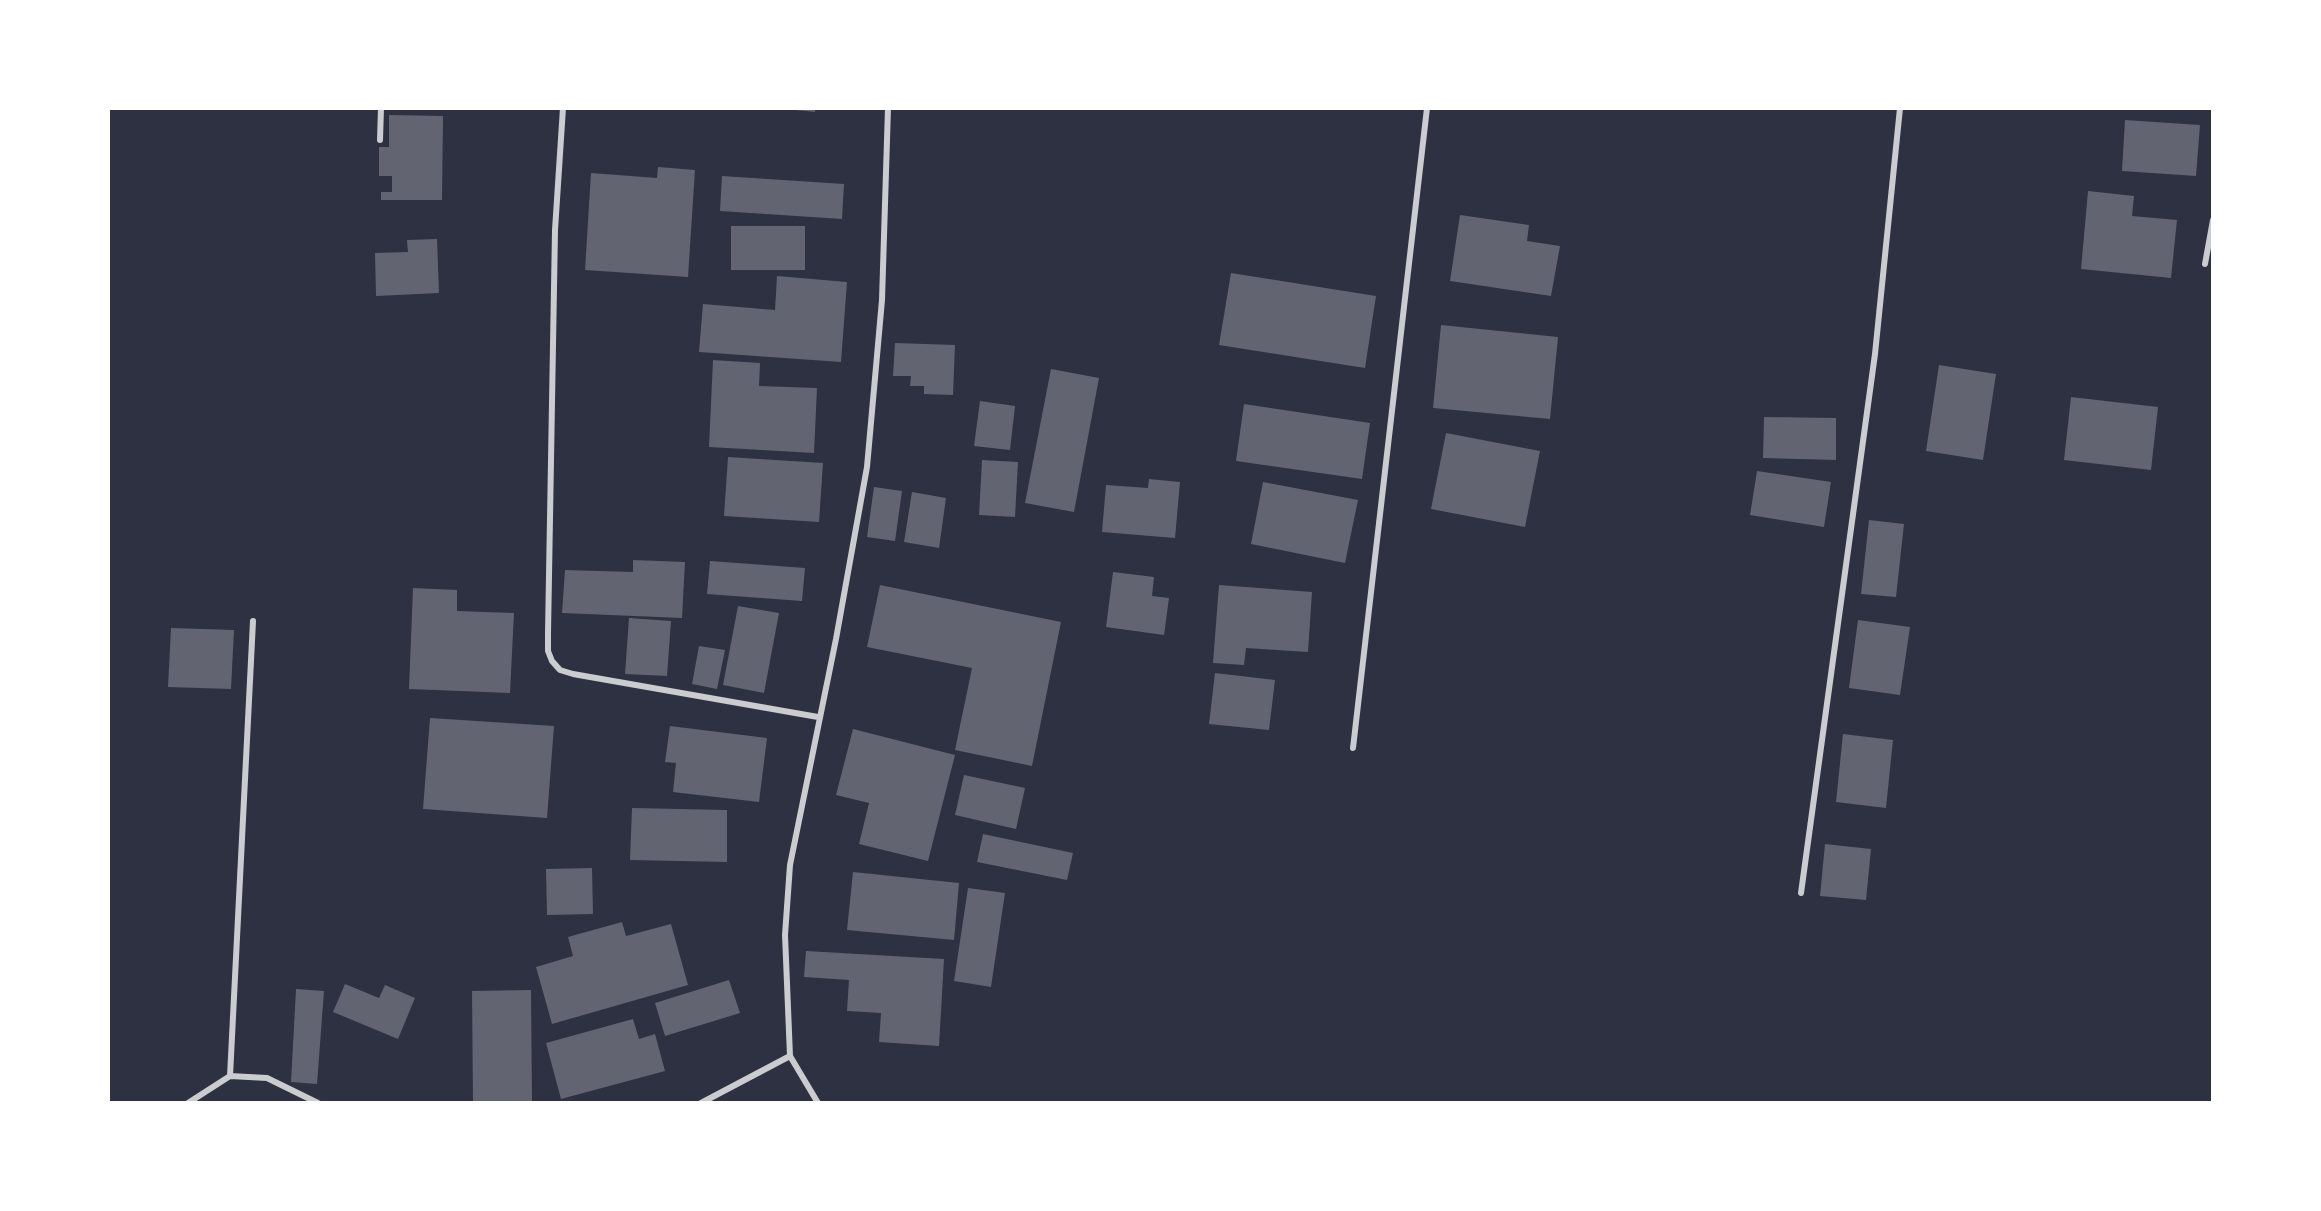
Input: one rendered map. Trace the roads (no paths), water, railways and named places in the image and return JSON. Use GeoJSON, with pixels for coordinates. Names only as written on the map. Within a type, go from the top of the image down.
{"type":"FeatureCollection","features":[{"type":"Feature","properties":{"kind":"street"},"geometry":{"type":"LineString","coordinates":[[380,140],[381,108]]}},
{"type":"Feature","properties":{"kind":"street"},"geometry":{"type":"LineString","coordinates":[[563,108],[555,242],[548,633],[548,651],[552,661],[560,670],[573,674],[818,717]]}},
{"type":"Feature","properties":{"kind":"street"},"geometry":{"type":"LineString","coordinates":[[818,1103],[790,1056],[785,935],[790,865],[818,717],[836,639],[867,467],[882,300],[888,108]]}},
{"type":"Feature","properties":{"kind":"street"},"geometry":{"type":"LineString","coordinates":[[1353,748],[1426,108]]}},
{"type":"Feature","properties":{"kind":"street"},"geometry":{"type":"LineString","coordinates":[[1801,893],[1875,354],[1900,108]]}},
{"type":"Feature","properties":{"kind":"street"},"geometry":{"type":"LineString","coordinates":[[2205,264],[2213,220]]}},
{"type":"Feature","properties":{"kind":"street"},"geometry":{"type":"LineString","coordinates":[[230,1076],[253,621]]}},
{"type":"Feature","properties":{"kind":"street"},"geometry":{"type":"LineString","coordinates":[[701,1103],[790,1056]]}},
{"type":"Feature","properties":{"kind":"street"},"geometry":{"type":"LineString","coordinates":[[189,1103],[230,1076],[267,1078],[318,1103]]}}]}
